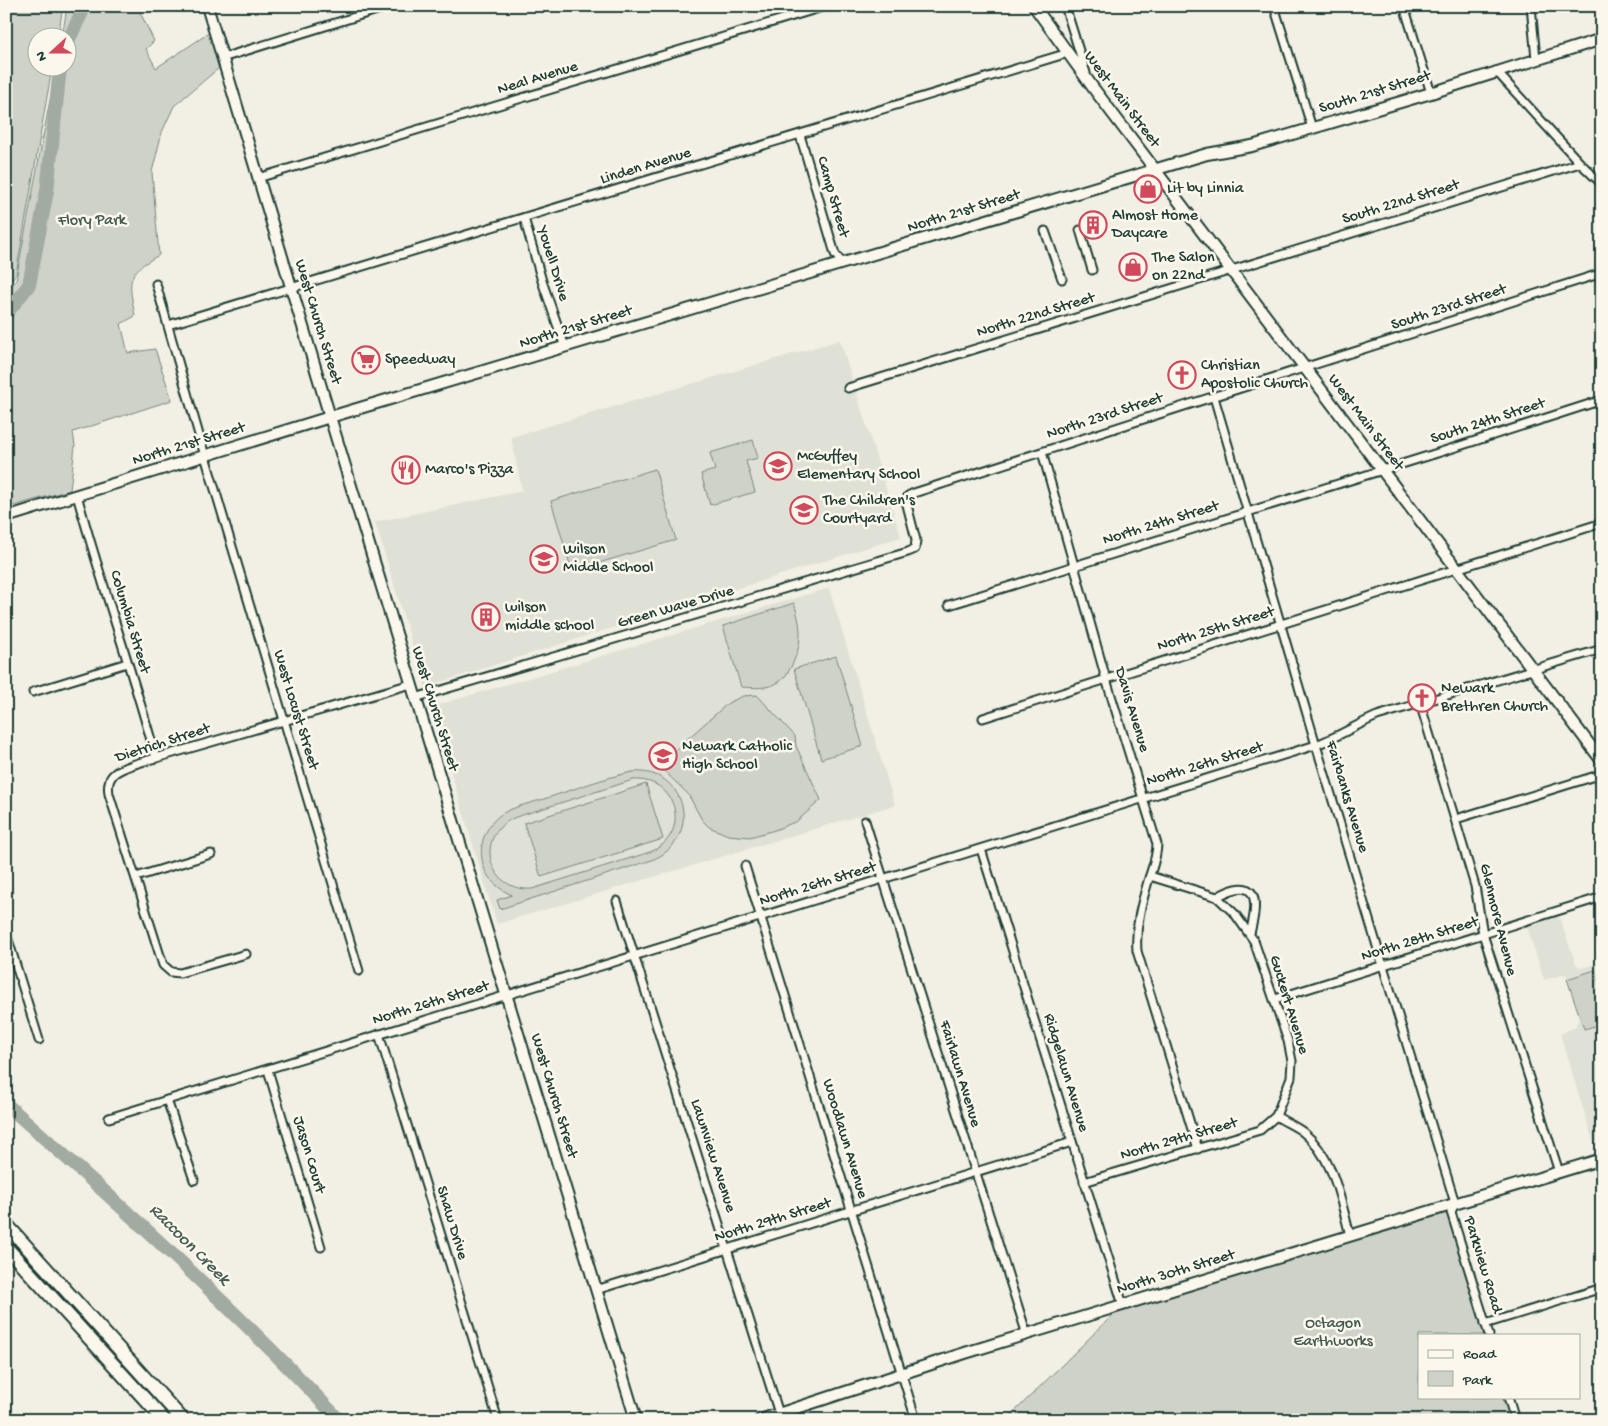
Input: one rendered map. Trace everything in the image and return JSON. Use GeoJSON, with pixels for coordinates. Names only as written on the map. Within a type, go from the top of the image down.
{"type":"FeatureCollection","features":[{"type":"Feature","properties":{"kind":"highway"},"geometry":{"type":"LineString","coordinates":[[6,1224],[183,1420]]}},
{"type":"Feature","properties":{"kind":"highway"},"geometry":{"type":"LineString","coordinates":[[6,1248],[164,1420]]}},
{"type":"Feature","properties":{"kind":"main road","name":"West Church Street"},"geometry":{"type":"LineString","coordinates":[[207,6],[330,418],[636,1420]]}},
{"type":"Feature","properties":{"kind":"main road","name":"West Main Street"},"geometry":{"type":"LineString","coordinates":[[1034,6],[1305,369],[1602,761]]}},
{"type":"Feature","properties":{"kind":"main road","name":"South 21st Street"},"geometry":{"type":"LineString","coordinates":[[1156,170],[1207,154],[1252,146],[1431,93],[1602,39]]}},
{"type":"Feature","properties":{"kind":"main road","name":"North 21st Street"},"geometry":{"type":"LineString","coordinates":[[6,517],[1156,170]]}},
{"type":"Feature","properties":{"kind":"main road","name":"North 30th Street"},"geometry":{"type":"LineString","coordinates":[[760,1420],[780,1417],[902,1374],[1602,1159]]}},
{"type":"Feature","properties":{"kind":"street"},"geometry":{"type":"LineString","coordinates":[[222,58],[390,6]]}},
{"type":"Feature","properties":{"kind":"street","name":"Neal Avenue"},"geometry":{"type":"LineString","coordinates":[[258,178],[826,6]]}},
{"type":"Feature","properties":{"kind":"street"},"geometry":{"type":"LineString","coordinates":[[1065,6],[1088,80]]}},
{"type":"Feature","properties":{"kind":"street"},"geometry":{"type":"LineString","coordinates":[[1274,6],[1312,128]]}},
{"type":"Feature","properties":{"kind":"street"},"geometry":{"type":"LineString","coordinates":[[1404,6],[1431,93]]}},
{"type":"Feature","properties":{"kind":"street"},"geometry":{"type":"LineString","coordinates":[[1531,6],[1536,59]]}},
{"type":"Feature","properties":{"kind":"street","name":"Linden Avenue"},"geometry":{"type":"LineString","coordinates":[[168,325],[1068,53]]}},
{"type":"Feature","properties":{"kind":"street"},"geometry":{"type":"LineString","coordinates":[[1496,71],[1580,163],[1602,184]]}},
{"type":"Feature","properties":{"kind":"street","name":"Camp Street"},"geometry":{"type":"LineString","coordinates":[[800,135],[835,254],[843,264]]}},
{"type":"Feature","properties":{"kind":"street","name":"South 22nd Street"},"geometry":{"type":"LineString","coordinates":[[1231,270],[1580,163]]}},
{"type":"Feature","properties":{"kind":"street","name":"Youell Drive"},"geometry":{"type":"LineString","coordinates":[[524,218],[542,280],[565,347]]}},
{"type":"Feature","properties":{"kind":"street"},"geometry":{"type":"LineString","coordinates":[[1080,230],[1092,270]]}},
{"type":"Feature","properties":{"kind":"street"},"geometry":{"type":"LineString","coordinates":[[1045,231],[1062,279]]}},
{"type":"Feature","properties":{"kind":"street","name":"North 22nd Street"},"geometry":{"type":"LineString","coordinates":[[848,388],[1231,270]]}},
{"type":"Feature","properties":{"kind":"street","name":"South 23rd Street"},"geometry":{"type":"LineString","coordinates":[[1305,369],[1602,274]]}},
{"type":"Feature","properties":{"kind":"street","name":"West Locust Street"},"geometry":{"type":"LineString","coordinates":[[156,284],[204,456],[359,971]]}},
{"type":"Feature","properties":{"kind":"street","name":"North 23rd Street"},"geometry":{"type":"LineString","coordinates":[[915,549],[916,540],[906,501],[908,496],[914,493],[1150,416],[1305,369]]}},
{"type":"Feature","properties":{"kind":"street","name":"Fairbanks Avenue"},"geometry":{"type":"LineString","coordinates":[[1214,397],[1280,625],[1455,1203]]}},
{"type":"Feature","properties":{"kind":"street","name":"South 24th Street"},"geometry":{"type":"LineString","coordinates":[[1382,469],[1602,400]]}},
{"type":"Feature","properties":{"kind":"street","name":"Davis Avenue"},"geometry":{"type":"LineString","coordinates":[[1042,452],[1106,679],[1157,844],[1157,855],[1138,918],[1137,951],[1198,1148]]}},
{"type":"Feature","properties":{"kind":"street","name":"North 24th Street"},"geometry":{"type":"LineString","coordinates":[[949,605],[1382,469]]}},
{"type":"Feature","properties":{"kind":"street","name":"Columbia Street"},"geometry":{"type":"LineString","coordinates":[[77,495],[156,758]]}},
{"type":"Feature","properties":{"kind":"street","name":"North 25th Street"},"geometry":{"type":"LineString","coordinates":[[983,718],[1602,523]]}},
{"type":"Feature","properties":{"kind":"street","name":"Green Wave Drive"},"geometry":{"type":"LineString","coordinates":[[415,698],[805,584],[915,549]]}},
{"type":"Feature","properties":{"kind":"street","name":"North 26th Street"},"geometry":{"type":"LineString","coordinates":[[109,1118],[1316,745],[1377,716],[1602,649]]}},
{"type":"Feature","properties":{"kind":"street"},"geometry":{"type":"LineString","coordinates":[[33,692],[128,663]]}},
{"type":"Feature","properties":{"kind":"street","name":"Dietrich Street"},"geometry":{"type":"LineString","coordinates":[[246,954],[180,973],[168,970],[161,960],[111,803],[109,785],[114,773],[156,758],[411,684]]}},
{"type":"Feature","properties":{"kind":"street","name":"Glenmore Avenue"},"geometry":{"type":"LineString","coordinates":[[1420,703],[1475,886],[1483,934],[1558,1172]]}},
{"type":"Feature","properties":{"kind":"street"},"geometry":{"type":"LineString","coordinates":[[1456,819],[1602,774]]}},
{"type":"Feature","properties":{"kind":"street","name":"Fairlawn Avenue"},"geometry":{"type":"LineString","coordinates":[[865,821],[1027,1335]]}},
{"type":"Feature","properties":{"kind":"street","name":"Ridgelawn Avenue"},"geometry":{"type":"LineString","coordinates":[[981,849],[1123,1305]]}},
{"type":"Feature","properties":{"kind":"street"},"geometry":{"type":"LineString","coordinates":[[136,877],[211,854]]}},
{"type":"Feature","properties":{"kind":"street","name":"Woodlawn Avenue"},"geometry":{"type":"LineString","coordinates":[[745,866],[916,1420]]}},
{"type":"Feature","properties":{"kind":"street","name":"Guckert Avenue"},"geometry":{"type":"LineString","coordinates":[[1150,876],[1217,897],[1235,914],[1250,933],[1275,999],[1292,1061],[1289,1085],[1276,1116]]}},
{"type":"Feature","properties":{"kind":"street"},"geometry":{"type":"LineString","coordinates":[[1217,897],[1236,888],[1244,888],[1250,892],[1256,906],[1250,933]]}},
{"type":"Feature","properties":{"kind":"street","name":"North 28th Street"},"geometry":{"type":"LineString","coordinates":[[1275,999],[1602,897]]}},
{"type":"Feature","properties":{"kind":"street","name":"Lawnview Avenue"},"geometry":{"type":"LineString","coordinates":[[617,901],[780,1417]]}},
{"type":"Feature","properties":{"kind":"street"},"geometry":{"type":"LineString","coordinates":[[6,933],[39,1040]]}},
{"type":"Feature","properties":{"kind":"street","name":"Shaw Drive"},"geometry":{"type":"LineString","coordinates":[[379,1034],[498,1420]]}},
{"type":"Feature","properties":{"kind":"street","name":"Jason Court"},"geometry":{"type":"LineString","coordinates":[[268,1070],[321,1247]]}},
{"type":"Feature","properties":{"kind":"street"},"geometry":{"type":"LineString","coordinates":[[167,1100],[194,1180]]}},
{"type":"Feature","properties":{"kind":"street"},"geometry":{"type":"LineString","coordinates":[[1276,1116],[1301,1131],[1319,1149],[1332,1173],[1350,1235]]}},
{"type":"Feature","properties":{"kind":"street","name":"North 29th Street"},"geometry":{"type":"LineString","coordinates":[[1084,1182],[1260,1130],[1276,1116]]}},
{"type":"Feature","properties":{"kind":"street","name":"North 29th Street"},"geometry":{"type":"LineString","coordinates":[[596,1290],[1072,1142]]}},
{"type":"Feature","properties":{"kind":"street","name":"Parkview Road"},"geometry":{"type":"LineString","coordinates":[[1455,1203],[1451,1212],[1489,1334]]}},
{"type":"Feature","properties":{"kind":"street"},"geometry":{"type":"LineString","coordinates":[[1485,1324],[1602,1288]]}},
{"type":"Feature","properties":{"kind":"street"},"geometry":{"type":"LineString","coordinates":[[1508,1398],[1514,1420]]}},
{"type":"Feature","properties":{"kind":"shaded area"},"geometry":{"type":"Polygon","coordinates":[[[840,340],[901,537],[425,687],[375,522],[522,491],[511,437],[840,340]]]}},
{"type":"Feature","properties":{"kind":"shaded area","name":"Newark Catholic High School"},"geometry":{"type":"Polygon","coordinates":[[[829,588],[895,805],[497,924],[431,707],[829,588]]]}},
{"type":"Feature","properties":{"kind":"shaded area"},"geometry":{"type":"Polygon","coordinates":[[[1557,911],[1576,964],[1581,968],[1602,962],[1602,1153],[1597,1154],[1560,1034],[1575,1027],[1579,1017],[1566,974],[1544,980],[1525,921],[1557,911]]]}},
{"type":"Feature","properties":{"kind":"green space"},"geometry":{"type":"Polygon","coordinates":[[[6,6],[60,6],[62,12],[59,28],[28,28],[28,78],[50,78],[16,274],[6,287],[6,6]]]}},
{"type":"Feature","properties":{"kind":"green space","name":"Flory Park"},"geometry":{"type":"Polygon","coordinates":[[[70,6],[137,6],[154,41],[146,49],[156,68],[209,33],[219,68],[174,106],[162,132],[152,172],[159,255],[134,273],[131,294],[135,316],[121,324],[128,353],[155,349],[172,400],[73,432],[75,446],[70,490],[6,508],[6,293],[16,280],[54,78],[78,78],[78,28],[64,28],[66,13],[70,6]]]}},
{"type":"Feature","properties":{"kind":"green space"},"geometry":{"type":"Polygon","coordinates":[[[753,440],[758,458],[746,461],[755,492],[710,505],[701,474],[715,470],[710,453],[753,440]]]}},
{"type":"Feature","properties":{"kind":"green space"},"geometry":{"type":"Polygon","coordinates":[[[655,469],[676,540],[572,571],[551,501],[655,469]]]}},
{"type":"Feature","properties":{"kind":"green space"},"geometry":{"type":"Polygon","coordinates":[[[794,603],[799,620],[800,635],[798,650],[791,667],[781,680],[771,686],[741,687],[723,626],[794,603]]]}},
{"type":"Feature","properties":{"kind":"green space"},"geometry":{"type":"Polygon","coordinates":[[[836,656],[863,746],[821,759],[794,669],[836,656]]]}},
{"type":"Feature","properties":{"kind":"green space"},"geometry":{"type":"Polygon","coordinates":[[[757,695],[795,736],[796,746],[821,800],[797,821],[775,830],[750,837],[728,835],[709,827],[702,820],[688,794],[658,765],[728,703],[743,696],[757,695]]]}},
{"type":"Feature","properties":{"kind":"green space"},"geometry":{"type":"Polygon","coordinates":[[[632,772],[651,773],[666,781],[676,792],[682,806],[683,822],[679,837],[668,850],[652,860],[500,909],[497,900],[512,895],[501,889],[488,876],[483,865],[481,853],[485,834],[495,819],[517,807],[600,780],[632,772]],[[633,780],[516,817],[502,825],[494,836],[490,848],[491,861],[496,872],[504,881],[517,887],[532,889],[650,852],[663,844],[671,833],[675,821],[674,809],[669,797],[661,788],[648,782],[633,780]]]}},
{"type":"Feature","properties":{"kind":"green space"},"geometry":{"type":"Polygon","coordinates":[[[646,784],[663,839],[541,877],[524,823],[646,784]]]}},
{"type":"Feature","properties":{"kind":"green space"},"geometry":{"type":"Polygon","coordinates":[[[1595,970],[1602,993],[1602,1024],[1584,1029],[1567,979],[1595,970]]]}},
{"type":"Feature","properties":{"kind":"green space","name":"Octagon Earthworks"},"geometry":{"type":"Polygon","coordinates":[[[1446,1210],[1485,1334],[1418,1334],[1418,1398],[1505,1398],[1512,1420],[1006,1420],[1123,1305],[1446,1210]]]}},
{"type":"Feature","properties":{"kind":"waterway","name":"Raccoon Creek"},"geometry":{"type":"LineString","coordinates":[[74,28],[85,6]]}},
{"type":"Feature","properties":{"kind":"waterway","name":"Raccoon Creek"},"geometry":{"type":"LineString","coordinates":[[6,314],[29,285],[47,191],[59,78]]}},
{"type":"Feature","properties":{"kind":"waterway","name":"Raccoon Creek"},"geometry":{"type":"LineString","coordinates":[[6,1104],[92,1180],[218,1297],[339,1420]]}},
{"type":"Feature","properties":{"kind":"place","name":"Lit by Linnia"},"geometry":{"type":"Point","coordinates":[1148,189]}},
{"type":"Feature","properties":{"kind":"place","name":"Almost Home Daycare"},"geometry":{"type":"Point","coordinates":[1093,225]}},
{"type":"Feature","properties":{"kind":"place","name":"The Salon on 22nd"},"geometry":{"type":"Point","coordinates":[1133,267]}},
{"type":"Feature","properties":{"kind":"place","name":"Speedway"},"geometry":{"type":"Point","coordinates":[366,360]}},
{"type":"Feature","properties":{"kind":"place","name":"Christian Apostolic Church"},"geometry":{"type":"Point","coordinates":[1182,375]}},
{"type":"Feature","properties":{"kind":"place","name":"McGuffey Elementary School"},"geometry":{"type":"Point","coordinates":[778,466]}},
{"type":"Feature","properties":{"kind":"place","name":"Marco's Pizza"},"geometry":{"type":"Point","coordinates":[406,470]}},
{"type":"Feature","properties":{"kind":"place","name":"The Children's Courtyard"},"geometry":{"type":"Point","coordinates":[804,510]}},
{"type":"Feature","properties":{"kind":"place","name":"Wilson Middle School"},"geometry":{"type":"Point","coordinates":[544,559]}},
{"type":"Feature","properties":{"kind":"place","name":"wilson middle school"},"geometry":{"type":"Point","coordinates":[486,617]}},
{"type":"Feature","properties":{"kind":"place","name":"Newark Brethren Church"},"geometry":{"type":"Point","coordinates":[1422,698]}},
{"type":"Feature","properties":{"kind":"place","name":"Newark Catholic High School"},"geometry":{"type":"Point","coordinates":[663,756]}}]}
